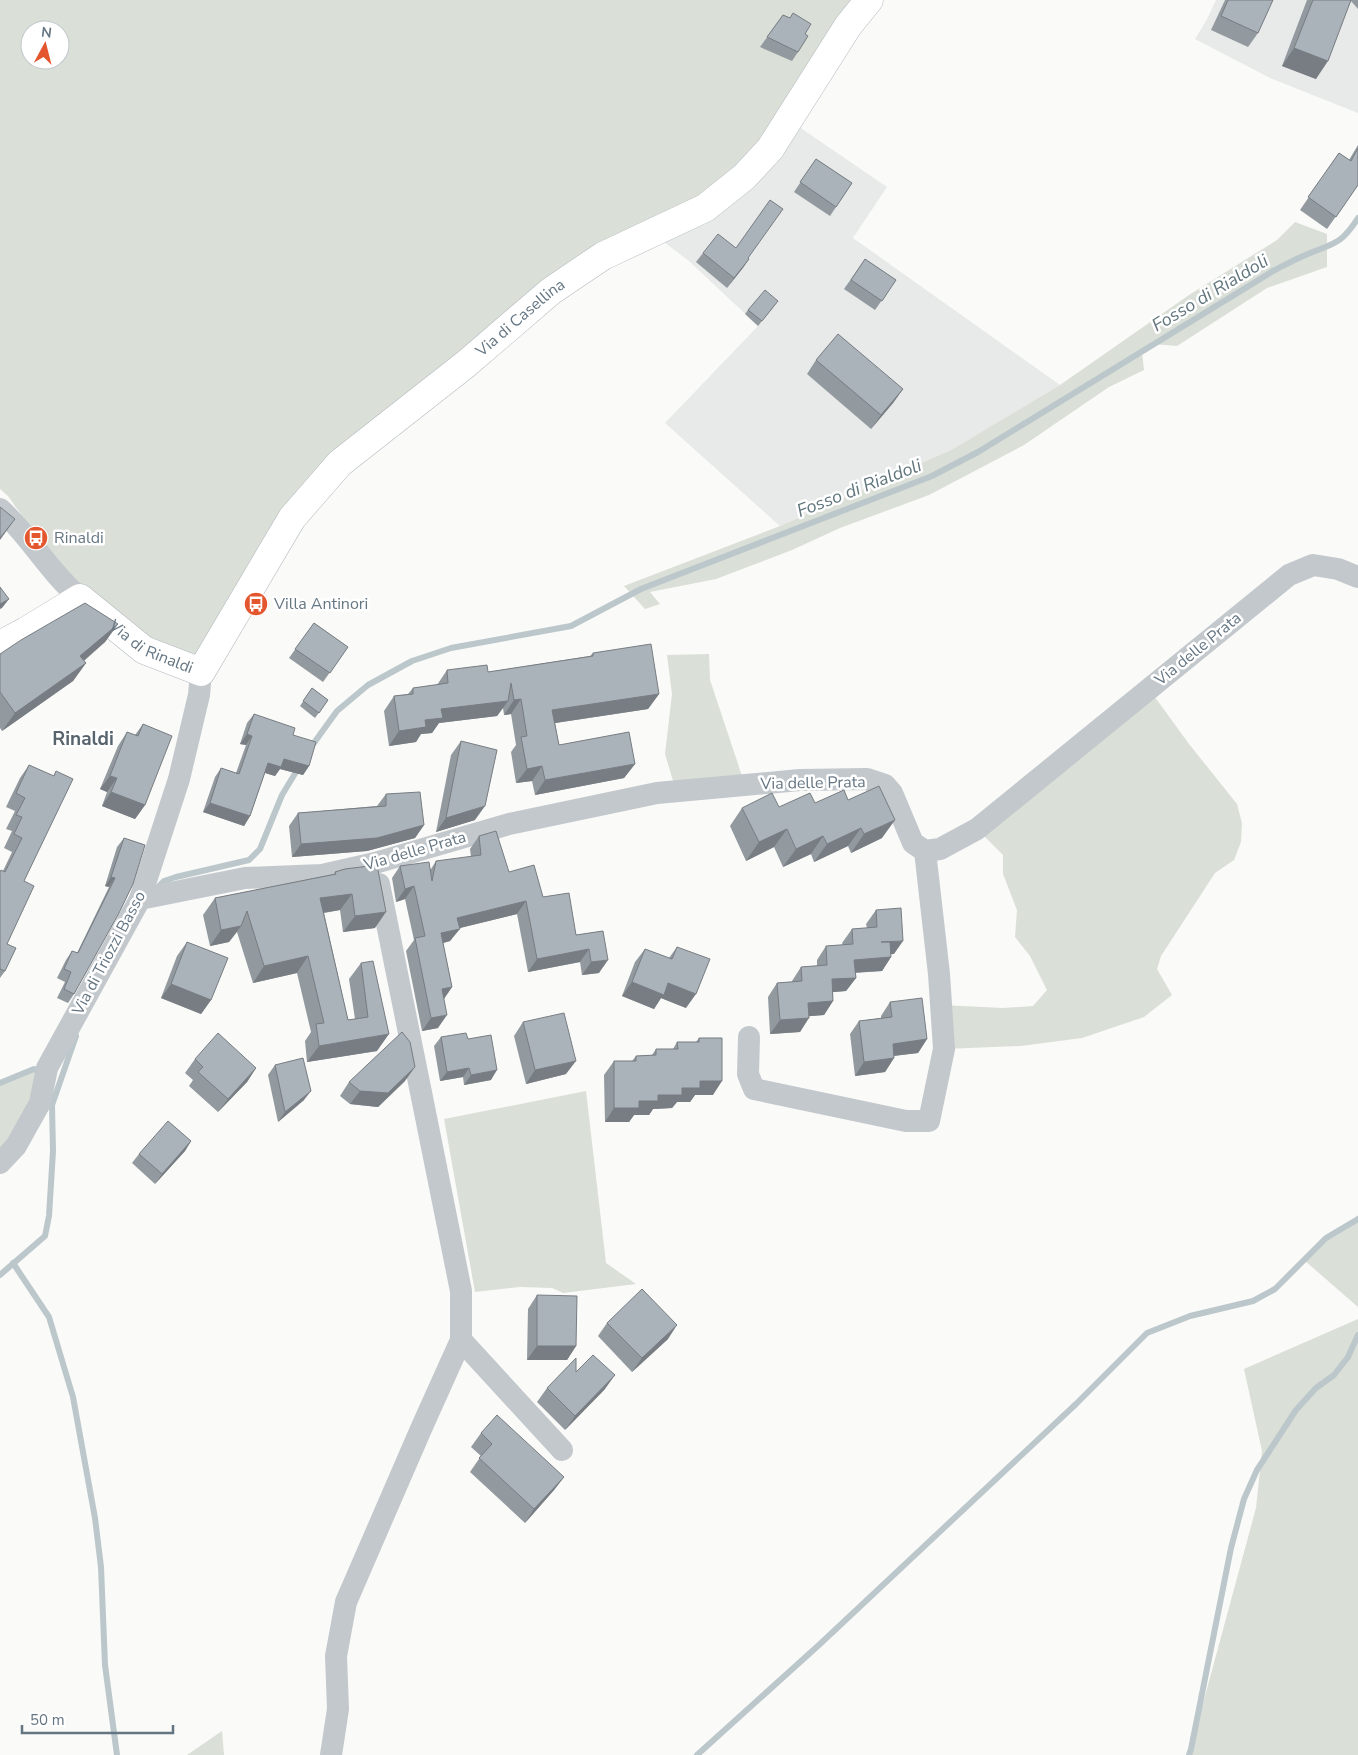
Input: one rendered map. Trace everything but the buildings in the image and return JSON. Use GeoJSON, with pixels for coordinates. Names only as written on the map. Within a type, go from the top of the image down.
{"type":"FeatureCollection","features":[{"type":"Feature","properties":{"kind":"street","name":"Via di Casellina"},"geometry":{"type":"LineString","coordinates":[[201,672],[292,518],[340,463],[466,364],[551,291],[603,256],[705,208],[744,177],[770,149],[848,26],[869,0]]}},
{"type":"Feature","properties":{"kind":"street","name":"Via di Rinaldi"},"geometry":{"type":"LineString","coordinates":[[0,509],[12,520],[66,586],[144,650],[201,672]]}},
{"type":"Feature","properties":{"kind":"street","name":"Via delle Prata"},"geometry":{"type":"LineString","coordinates":[[140,899],[245,878],[322,875],[375,863],[509,824],[657,793],[800,780],[867,779],[885,785],[892,793],[913,843],[925,851],[940,849],[977,828],[1289,575],[1313,564],[1338,569],[1358,577]]}},
{"type":"Feature","properties":{"kind":"street"},"geometry":{"type":"LineString","coordinates":[[0,645],[80,598]]}},
{"type":"Feature","properties":{"kind":"street","name":"Via di Triozzi Basso"},"geometry":{"type":"LineString","coordinates":[[0,1162],[16,1146],[40,1104],[47,1068],[140,899],[179,780],[199,696],[201,672]]}},
{"type":"Feature","properties":{"kind":"street"},"geometry":{"type":"LineString","coordinates":[[749,1037],[748,1074],[754,1089],[906,1121],[929,1121],[944,1049],[925,851]]}},
{"type":"Feature","properties":{"kind":"street"},"geometry":{"type":"LineString","coordinates":[[331,1755],[338,1709],[336,1656],[346,1602],[420,1429],[461,1340],[461,1290],[375,863]]}},
{"type":"Feature","properties":{"kind":"street"},"geometry":{"type":"LineString","coordinates":[[461,1340],[562,1450]]}},
{"type":"Feature","properties":{"kind":"shaded area"},"geometry":{"type":"Polygon","coordinates":[[[0,0],[869,0],[744,177],[603,256],[340,463],[201,672],[80,598],[8,496],[0,489],[0,0]]]}},
{"type":"Feature","properties":{"kind":"shaded area"},"geometry":{"type":"Polygon","coordinates":[[[1216,0],[1358,0],[1358,113],[1270,78],[1195,39],[1216,0]]]}},
{"type":"Feature","properties":{"kind":"shaded area"},"geometry":{"type":"Polygon","coordinates":[[[789,120],[887,187],[853,238],[1060,385],[953,449],[780,526],[665,423],[758,326],[689,261],[652,233],[789,120]]]}},
{"type":"Feature","properties":{"kind":"shaded area"},"geometry":{"type":"Polygon","coordinates":[[[1295,222],[1327,234],[1327,267],[1267,288],[1177,346],[1153,344],[1142,352],[1144,370],[1109,387],[1024,445],[929,495],[840,528],[792,550],[716,579],[650,592],[660,604],[645,609],[624,586],[780,526],[953,449],[1060,385],[1189,295],[1277,240],[1295,222]]]}},
{"type":"Feature","properties":{"kind":"shaded area"},"geometry":{"type":"Polygon","coordinates":[[[709,654],[710,680],[745,785],[676,791],[665,754],[672,694],[667,655],[709,654]]]}},
{"type":"Feature","properties":{"kind":"shaded area"},"geometry":{"type":"Polygon","coordinates":[[[1149,689],[1189,744],[1237,804],[1242,823],[1241,842],[1234,860],[1215,873],[1161,956],[1157,969],[1172,995],[1144,1017],[1082,1038],[1021,1046],[944,1049],[941,1005],[1003,1008],[1033,1006],[1047,990],[1030,956],[1015,937],[1017,910],[1003,874],[1003,855],[977,829],[1149,689]]]}},
{"type":"Feature","properties":{"kind":"shaded area"},"geometry":{"type":"Polygon","coordinates":[[[47,1068],[0,1163],[0,1083],[34,1069],[47,1068]]]}},
{"type":"Feature","properties":{"kind":"shaded area"},"geometry":{"type":"Polygon","coordinates":[[[586,1091],[606,1263],[636,1284],[563,1293],[552,1288],[520,1287],[475,1292],[444,1119],[586,1091]]]}},
{"type":"Feature","properties":{"kind":"shaded area"},"geometry":{"type":"Polygon","coordinates":[[[1358,1219],[1358,1307],[1304,1260],[1326,1238],[1358,1219]]]}},
{"type":"Feature","properties":{"kind":"shaded area"},"geometry":{"type":"Polygon","coordinates":[[[1358,1319],[1358,1755],[1189,1755],[1256,1508],[1262,1451],[1244,1369],[1358,1319]]]}},
{"type":"Feature","properties":{"kind":"shaded area"},"geometry":{"type":"Polygon","coordinates":[[[222,1731],[224,1755],[187,1755],[222,1731]]]}},
{"type":"Feature","properties":{"kind":"waterway","name":"Fosso di Rialdoli"},"geometry":{"type":"LineString","coordinates":[[311,747],[337,711],[368,685],[412,661],[451,648],[571,626],[641,589],[932,476],[978,452],[1273,271],[1334,244],[1345,235],[1358,218]]}},
{"type":"Feature","properties":{"kind":"waterway"},"geometry":{"type":"LineString","coordinates":[[157,888],[164,881],[176,877],[249,860],[260,849],[282,795],[299,767]]}},
{"type":"Feature","properties":{"kind":"waterway"},"geometry":{"type":"LineString","coordinates":[[0,1275],[45,1236],[49,1216],[53,1151],[52,1105],[76,1036]]}},
{"type":"Feature","properties":{"kind":"waterway","name":"Fosso di Rialdoli"},"geometry":{"type":"LineString","coordinates":[[0,1083],[34,1069],[43,1073]]}},
{"type":"Feature","properties":{"kind":"waterway"},"geometry":{"type":"LineString","coordinates":[[697,1755],[820,1644],[1076,1404],[1147,1333],[1190,1316],[1253,1301],[1275,1289],[1326,1238],[1358,1219]]}},
{"type":"Feature","properties":{"kind":"waterway"},"geometry":{"type":"LineString","coordinates":[[13,1263],[49,1317],[73,1397],[95,1518],[101,1567],[105,1665],[117,1755]]}},
{"type":"Feature","properties":{"kind":"waterway"},"geometry":{"type":"LineString","coordinates":[[1189,1755],[1231,1548],[1244,1499],[1257,1470],[1296,1410],[1316,1388],[1334,1375],[1348,1357],[1358,1335]]}},
{"type":"Feature","properties":{"kind":"place","name":"Rinaldi"},"geometry":{"type":"Point","coordinates":[36,538]}},
{"type":"Feature","properties":{"kind":"place","name":"Villa Antinori"},"geometry":{"type":"Point","coordinates":[256,604]}},
{"type":"Feature","properties":{"kind":"district","name":"Rinaldi"},"geometry":{"type":"Point","coordinates":[83,739]}}]}
